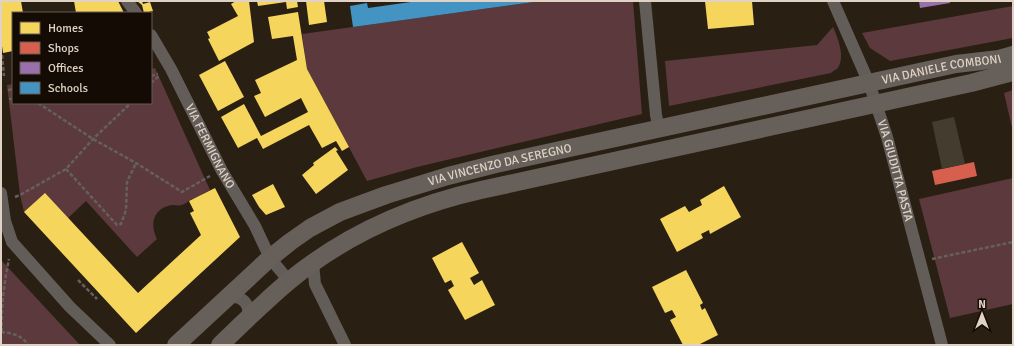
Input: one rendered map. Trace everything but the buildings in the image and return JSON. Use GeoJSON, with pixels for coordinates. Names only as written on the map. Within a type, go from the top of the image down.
{"type":"FeatureCollection","features":[{"type":"Feature","properties":{"kind":"main road","name":"VIA DANIELE COMBONI"},"geometry":{"type":"LineString","coordinates":[[870,83],[956,64],[1013,55]]}},
{"type":"Feature","properties":{"kind":"main road","name":"VIA DANIELE COMBONI"},"geometry":{"type":"LineString","coordinates":[[876,104],[976,82],[1013,72]]}},
{"type":"Feature","properties":{"kind":"main road","name":"VIA VINCENZO DA SEREGNO"},"geometry":{"type":"LineString","coordinates":[[176,345],[270,258],[296,237],[324,220],[355,206],[392,193],[480,168],[870,83]]}},
{"type":"Feature","properties":{"kind":"main road","name":"VIA VINCENZO DA SEREGNO"},"geometry":{"type":"LineString","coordinates":[[220,345],[289,281],[313,262],[378,224],[407,212],[451,197],[481,190],[876,104]]}},
{"type":"Feature","properties":{"kind":"street"},"geometry":{"type":"LineString","coordinates":[[127,1],[135,12]]}},
{"type":"Feature","properties":{"kind":"street"},"geometry":{"type":"LineString","coordinates":[[645,1],[656,114],[660,129]]}},
{"type":"Feature","properties":{"kind":"street","name":"VIA GIUDITTA PASTA"},"geometry":{"type":"LineString","coordinates":[[833,1],[870,83],[887,136],[942,345]]}},
{"type":"Feature","properties":{"kind":"street","name":"VIA FERMIGNANO"},"geometry":{"type":"LineString","coordinates":[[152,37],[171,69],[222,171],[255,226],[270,258],[289,281]]}},
{"type":"Feature","properties":{"kind":"street"},"geometry":{"type":"LineString","coordinates":[[1,197],[5,221],[6,244],[110,345]]}},
{"type":"Feature","properties":{"kind":"street"},"geometry":{"type":"LineString","coordinates":[[313,262],[315,284],[345,345]]}},
{"type":"Feature","properties":{"kind":"street"},"geometry":{"type":"LineString","coordinates":[[224,300],[229,297],[235,297],[246,303],[248,314],[244,322]]}},
{"type":"Feature","properties":{"kind":"path"},"geometry":{"type":"LineString","coordinates":[[2,55],[4,76]]}},
{"type":"Feature","properties":{"kind":"path"},"geometry":{"type":"LineString","coordinates":[[8,90],[12,89]]}},
{"type":"Feature","properties":{"kind":"path"},"geometry":{"type":"LineString","coordinates":[[40,104],[93,139],[136,163],[182,192],[212,175]]}},
{"type":"Feature","properties":{"kind":"path"},"geometry":{"type":"LineString","coordinates":[[1,197],[20,195],[66,169],[93,139],[130,104]]}},
{"type":"Feature","properties":{"kind":"path"},"geometry":{"type":"LineString","coordinates":[[66,169],[117,225],[122,224],[126,210],[127,182],[136,163]]}},
{"type":"Feature","properties":{"kind":"path"},"geometry":{"type":"LineString","coordinates":[[920,262],[1013,242]]}},
{"type":"Feature","properties":{"kind":"path"},"geometry":{"type":"LineString","coordinates":[[6,244],[1,332],[15,334],[25,340],[28,345]]}},
{"type":"Feature","properties":{"kind":"path"},"geometry":{"type":"LineString","coordinates":[[78,280],[97,299]]}},
{"type":"Feature","properties":{"kind":"shaded area"},"geometry":{"type":"Polygon","coordinates":[[[541,1],[633,1],[642,114],[417,167],[367,181],[307,69],[302,34],[541,1]]]}},
{"type":"Feature","properties":{"kind":"shaded area"},"geometry":{"type":"Polygon","coordinates":[[[1013,6],[1013,38],[890,61],[870,48],[862,33],[1013,6]]]}},
{"type":"Feature","properties":{"kind":"shaded area"},"geometry":{"type":"Polygon","coordinates":[[[833,27],[840,48],[841,59],[837,69],[831,73],[669,106],[665,61],[817,45],[833,27]]]}},
{"type":"Feature","properties":{"kind":"shaded area"},"geometry":{"type":"Polygon","coordinates":[[[155,68],[210,190],[183,205],[172,205],[161,209],[157,213],[153,222],[157,239],[137,257],[86,201],[68,218],[24,212],[20,195],[7,85],[12,84],[12,104],[152,104],[152,69],[155,68]]]}},
{"type":"Feature","properties":{"kind":"shaded area"},"geometry":{"type":"Polygon","coordinates":[[[1013,90],[1013,132],[1004,93],[1013,90]]]}},
{"type":"Feature","properties":{"kind":"shaded area"},"geometry":{"type":"Polygon","coordinates":[[[1013,178],[1013,304],[950,318],[919,199],[1013,178]]]}},
{"type":"Feature","properties":{"kind":"shaded area"},"geometry":{"type":"Polygon","coordinates":[[[1,260],[80,345],[1,345],[1,260]]]}}]}
